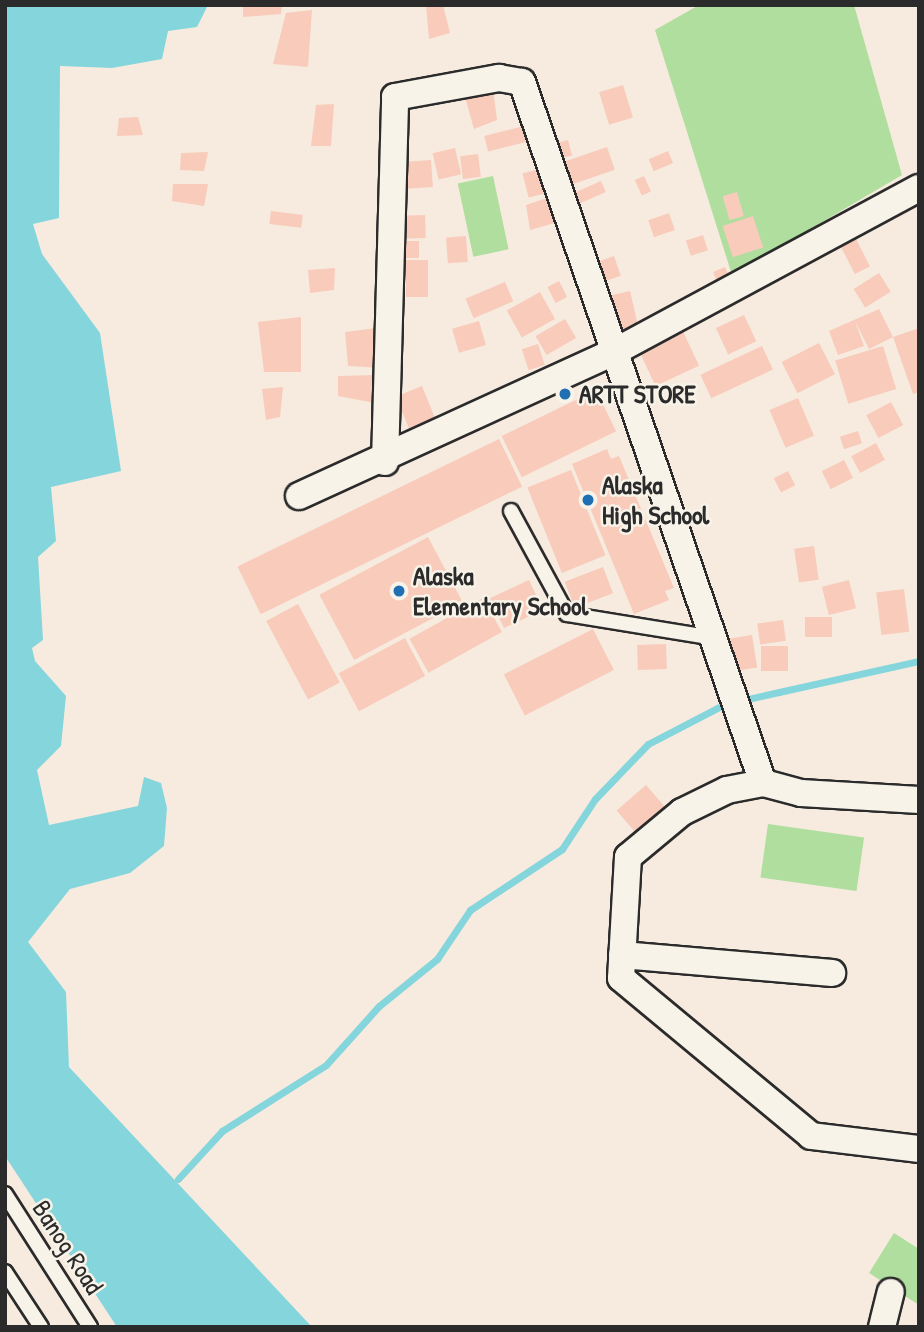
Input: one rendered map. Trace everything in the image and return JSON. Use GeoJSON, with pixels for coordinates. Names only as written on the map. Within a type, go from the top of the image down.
{"type":"FeatureCollection","features":[{"type":"Feature","properties":{"kind":"street"},"geometry":{"type":"LineString","coordinates":[[385,462],[395,97],[499,78],[523,82],[763,783]]}},
{"type":"Feature","properties":{"kind":"street"},"geometry":{"type":"LineString","coordinates":[[299,496],[385,462],[616,351],[919,188]]}},
{"type":"Feature","properties":{"kind":"street"},"geometry":{"type":"LineString","coordinates":[[919,800],[801,793],[763,783],[727,790],[682,812],[628,857],[621,978],[628,988],[811,1136],[919,1149]]}},
{"type":"Feature","properties":{"kind":"street"},"geometry":{"type":"LineString","coordinates":[[622,955],[832,973]]}},
{"type":"Feature","properties":{"kind":"street"},"geometry":{"type":"LineString","coordinates":[[882,1327],[891,1292]]}},
{"type":"Feature","properties":{"kind":"lane"},"geometry":{"type":"LineString","coordinates":[[511,511],[568,614],[714,638]]}},
{"type":"Feature","properties":{"kind":"lane","name":"Banog Road"},"geometry":{"type":"LineString","coordinates":[[5,1194],[90,1327]]}},
{"type":"Feature","properties":{"kind":"lane"},"geometry":{"type":"LineString","coordinates":[[5,1272],[41,1327]]}},
{"type":"Feature","properties":{"kind":"green space"},"geometry":{"type":"Polygon","coordinates":[[[699,5],[854,5],[902,175],[732,275],[655,30],[699,5]]]}},
{"type":"Feature","properties":{"kind":"green space"},"geometry":{"type":"Polygon","coordinates":[[[493,176],[509,249],[473,257],[458,183],[493,176]]]}},
{"type":"Feature","properties":{"kind":"green space"},"geometry":{"type":"Polygon","coordinates":[[[768,824],[864,837],[857,891],[760,877],[768,824]]]}},
{"type":"Feature","properties":{"kind":"green space"},"geometry":{"type":"Polygon","coordinates":[[[894,1233],[919,1249],[919,1305],[869,1273],[894,1233]]]}},
{"type":"Feature","properties":{"kind":"water"},"geometry":{"type":"Polygon","coordinates":[[[5,5],[208,5],[197,27],[168,31],[162,59],[112,68],[60,66],[59,218],[33,224],[42,254],[100,333],[121,471],[51,487],[56,541],[38,557],[43,640],[32,648],[35,661],[66,696],[61,746],[37,770],[49,825],[138,806],[144,777],[161,783],[167,808],[164,846],[130,873],[70,889],[28,942],[66,992],[69,1067],[312,1327],[117,1327],[5,1156],[5,5]]]}},
{"type":"Feature","properties":{"kind":"building"},"geometry":{"type":"Polygon","coordinates":[[[243,5],[282,5],[281,14],[243,17],[243,5]]]}},
{"type":"Feature","properties":{"kind":"building"},"geometry":{"type":"Polygon","coordinates":[[[426,5],[443,5],[450,33],[429,39],[426,5]]]}},
{"type":"Feature","properties":{"kind":"building"},"geometry":{"type":"Polygon","coordinates":[[[312,10],[308,67],[273,64],[286,13],[312,10]]]}},
{"type":"Feature","properties":{"kind":"building"},"geometry":{"type":"Polygon","coordinates":[[[623,85],[633,118],[609,125],[599,92],[623,85]]]}},
{"type":"Feature","properties":{"kind":"building"},"geometry":{"type":"Polygon","coordinates":[[[493,88],[497,120],[474,129],[463,90],[493,88]]]}},
{"type":"Feature","properties":{"kind":"building"},"geometry":{"type":"Polygon","coordinates":[[[334,104],[331,146],[311,146],[316,105],[334,104]]]}},
{"type":"Feature","properties":{"kind":"building"},"geometry":{"type":"Polygon","coordinates":[[[138,117],[143,135],[117,136],[119,118],[138,117]]]}},
{"type":"Feature","properties":{"kind":"building"},"geometry":{"type":"Polygon","coordinates":[[[524,126],[528,142],[488,151],[484,136],[524,126]]]}},
{"type":"Feature","properties":{"kind":"building"},"geometry":{"type":"Polygon","coordinates":[[[568,140],[572,155],[558,159],[554,144],[568,140]]]}},
{"type":"Feature","properties":{"kind":"building"},"geometry":{"type":"Polygon","coordinates":[[[607,147],[615,170],[568,186],[560,163],[607,147]]]}},
{"type":"Feature","properties":{"kind":"building"},"geometry":{"type":"Polygon","coordinates":[[[455,148],[461,174],[439,179],[433,153],[455,148]]]}},
{"type":"Feature","properties":{"kind":"building"},"geometry":{"type":"Polygon","coordinates":[[[668,151],[673,163],[654,171],[649,159],[668,151]]]}},
{"type":"Feature","properties":{"kind":"building"},"geometry":{"type":"Polygon","coordinates":[[[208,152],[204,171],[180,170],[181,153],[208,152]]]}},
{"type":"Feature","properties":{"kind":"building"},"geometry":{"type":"Polygon","coordinates":[[[478,154],[481,177],[463,179],[460,156],[478,154]]]}},
{"type":"Feature","properties":{"kind":"building"},"geometry":{"type":"Polygon","coordinates":[[[431,160],[433,187],[402,189],[400,162],[431,160]]]}},
{"type":"Feature","properties":{"kind":"building"},"geometry":{"type":"Polygon","coordinates":[[[540,169],[546,193],[529,198],[523,173],[540,169]]]}},
{"type":"Feature","properties":{"kind":"building"},"geometry":{"type":"Polygon","coordinates":[[[644,176],[651,192],[642,196],[635,180],[644,176]]]}},
{"type":"Feature","properties":{"kind":"building"},"geometry":{"type":"Polygon","coordinates":[[[601,181],[606,192],[575,206],[570,195],[601,181]]]}},
{"type":"Feature","properties":{"kind":"building"},"geometry":{"type":"Polygon","coordinates":[[[173,184],[208,184],[204,206],[172,201],[173,184]]]}},
{"type":"Feature","properties":{"kind":"building"},"geometry":{"type":"Polygon","coordinates":[[[737,192],[744,216],[729,220],[723,196],[737,192]]]}},
{"type":"Feature","properties":{"kind":"building"},"geometry":{"type":"Polygon","coordinates":[[[550,197],[558,222],[530,230],[526,205],[550,197]]]}},
{"type":"Feature","properties":{"kind":"building"},"geometry":{"type":"Polygon","coordinates":[[[271,211],[303,215],[301,228],[269,224],[271,211]]]}},
{"type":"Feature","properties":{"kind":"building"},"geometry":{"type":"Polygon","coordinates":[[[669,213],[675,230],[654,237],[648,220],[669,213]]]}},
{"type":"Feature","properties":{"kind":"building"},"geometry":{"type":"Polygon","coordinates":[[[425,215],[426,238],[402,239],[401,216],[425,215]]]}},
{"type":"Feature","properties":{"kind":"building"},"geometry":{"type":"Polygon","coordinates":[[[753,216],[763,247],[733,257],[723,226],[753,216]]]}},
{"type":"Feature","properties":{"kind":"building"},"geometry":{"type":"Polygon","coordinates":[[[703,235],[708,250],[691,256],[686,241],[703,235]]]}},
{"type":"Feature","properties":{"kind":"building"},"geometry":{"type":"Polygon","coordinates":[[[466,236],[468,262],[448,263],[446,237],[466,236]]]}},
{"type":"Feature","properties":{"kind":"building"},"geometry":{"type":"Polygon","coordinates":[[[855,237],[870,266],[855,274],[840,245],[855,237]]]}},
{"type":"Feature","properties":{"kind":"building"},"geometry":{"type":"Polygon","coordinates":[[[404,241],[419,241],[419,258],[404,258],[404,241]]]}},
{"type":"Feature","properties":{"kind":"building"},"geometry":{"type":"Polygon","coordinates":[[[614,256],[621,276],[600,283],[593,263],[614,256]]]}},
{"type":"Feature","properties":{"kind":"building"},"geometry":{"type":"Polygon","coordinates":[[[406,260],[428,260],[428,297],[406,297],[406,260]]]}},
{"type":"Feature","properties":{"kind":"building"},"geometry":{"type":"Polygon","coordinates":[[[725,267],[730,279],[718,284],[713,272],[725,267]]]}},
{"type":"Feature","properties":{"kind":"building"},"geometry":{"type":"Polygon","coordinates":[[[335,268],[334,290],[310,293],[308,270],[335,268]]]}},
{"type":"Feature","properties":{"kind":"building"},"geometry":{"type":"Polygon","coordinates":[[[879,273],[891,292],[865,308],[854,289],[879,273]]]}},
{"type":"Feature","properties":{"kind":"building"},"geometry":{"type":"Polygon","coordinates":[[[559,281],[567,297],[556,303],[547,287],[559,281]]]}},
{"type":"Feature","properties":{"kind":"building"},"geometry":{"type":"Polygon","coordinates":[[[505,282],[513,301],[474,318],[465,299],[505,282]]]}},
{"type":"Feature","properties":{"kind":"building"},"geometry":{"type":"Polygon","coordinates":[[[630,291],[640,333],[615,339],[606,297],[630,291]]]}},
{"type":"Feature","properties":{"kind":"building"},"geometry":{"type":"Polygon","coordinates":[[[540,292],[555,319],[522,338],[507,310],[540,292]]]}},
{"type":"Feature","properties":{"kind":"building"},"geometry":{"type":"Polygon","coordinates":[[[879,309],[893,337],[869,349],[855,321],[864,346],[838,355],[829,331],[879,309]]]}},
{"type":"Feature","properties":{"kind":"building"},"geometry":{"type":"Polygon","coordinates":[[[744,315],[756,341],[728,354],[716,328],[744,315]]]}},
{"type":"Feature","properties":{"kind":"building"},"geometry":{"type":"Polygon","coordinates":[[[301,317],[301,372],[264,372],[258,322],[301,317]]]}},
{"type":"Feature","properties":{"kind":"building"},"geometry":{"type":"Polygon","coordinates":[[[565,319],[576,338],[547,355],[536,336],[565,319]]]}},
{"type":"Feature","properties":{"kind":"building"},"geometry":{"type":"Polygon","coordinates":[[[479,321],[486,345],[459,353],[452,329],[479,321]]]}},
{"type":"Feature","properties":{"kind":"building"},"geometry":{"type":"Polygon","coordinates":[[[680,325],[699,366],[656,386],[636,345],[680,325]]]}},
{"type":"Feature","properties":{"kind":"building"},"geometry":{"type":"Polygon","coordinates":[[[376,328],[381,368],[348,366],[345,332],[376,328]]]}},
{"type":"Feature","properties":{"kind":"building"},"geometry":{"type":"Polygon","coordinates":[[[919,328],[919,392],[913,394],[893,337],[919,328]]]}},
{"type":"Feature","properties":{"kind":"building"},"geometry":{"type":"Polygon","coordinates":[[[819,343],[835,374],[797,393],[782,362],[819,343]]]}},
{"type":"Feature","properties":{"kind":"building"},"geometry":{"type":"Polygon","coordinates":[[[538,344],[545,365],[529,370],[522,349],[538,344]]]}},
{"type":"Feature","properties":{"kind":"building"},"geometry":{"type":"Polygon","coordinates":[[[762,346],[773,370],[711,398],[700,375],[762,346]]]}},
{"type":"Feature","properties":{"kind":"building"},"geometry":{"type":"Polygon","coordinates":[[[883,346],[896,389],[848,404],[835,361],[883,346]]]}},
{"type":"Feature","properties":{"kind":"building"},"geometry":{"type":"Polygon","coordinates":[[[375,375],[375,403],[338,396],[338,376],[375,375]]]}},
{"type":"Feature","properties":{"kind":"building"},"geometry":{"type":"Polygon","coordinates":[[[422,386],[437,423],[411,434],[396,396],[422,386]]]}},
{"type":"Feature","properties":{"kind":"building"},"geometry":{"type":"Polygon","coordinates":[[[283,387],[280,417],[266,420],[262,389],[283,387]]]}},
{"type":"Feature","properties":{"kind":"building"},"geometry":{"type":"Polygon","coordinates":[[[596,390],[616,431],[522,477],[502,436],[596,390]]]}},
{"type":"Feature","properties":{"kind":"building"},"geometry":{"type":"Polygon","coordinates":[[[798,398],[814,436],[785,448],[769,410],[798,398]]]}},
{"type":"Feature","properties":{"kind":"building"},"geometry":{"type":"Polygon","coordinates":[[[891,402],[903,425],[878,438],[866,415],[891,402]]]}},
{"type":"Feature","properties":{"kind":"building"},"geometry":{"type":"Polygon","coordinates":[[[858,431],[862,443],[844,449],[840,437],[858,431]]]}},
{"type":"Feature","properties":{"kind":"building"},"geometry":{"type":"Polygon","coordinates":[[[499,439],[522,487],[261,614],[237,567],[499,439]]]}},
{"type":"Feature","properties":{"kind":"building"},"geometry":{"type":"Polygon","coordinates":[[[876,443],[885,460],[860,473],[851,456],[876,443]]]}},
{"type":"Feature","properties":{"kind":"building"},"geometry":{"type":"Polygon","coordinates":[[[607,449],[611,459],[619,456],[674,588],[665,591],[669,600],[634,614],[572,464],[607,449]]]}},
{"type":"Feature","properties":{"kind":"building"},"geometry":{"type":"Polygon","coordinates":[[[844,460],[853,478],[831,489],[822,471],[844,460]]]}},
{"type":"Feature","properties":{"kind":"building"},"geometry":{"type":"Polygon","coordinates":[[[571,470],[605,555],[562,573],[527,488],[571,470]]]}},
{"type":"Feature","properties":{"kind":"building"},"geometry":{"type":"Polygon","coordinates":[[[788,471],[795,485],[781,493],[774,478],[788,471]]]}},
{"type":"Feature","properties":{"kind":"building"},"geometry":{"type":"Polygon","coordinates":[[[428,537],[463,602],[354,660],[319,595],[428,537]]]}},
{"type":"Feature","properties":{"kind":"building"},"geometry":{"type":"Polygon","coordinates":[[[814,546],[819,580],[799,582],[794,549],[814,546]]]}},
{"type":"Feature","properties":{"kind":"building"},"geometry":{"type":"Polygon","coordinates":[[[603,567],[613,593],[575,608],[565,582],[603,567]]]}},
{"type":"Feature","properties":{"kind":"building"},"geometry":{"type":"Polygon","coordinates":[[[529,580],[543,610],[504,628],[490,598],[529,580]]]}},
{"type":"Feature","properties":{"kind":"building"},"geometry":{"type":"Polygon","coordinates":[[[849,580],[856,608],[829,615],[822,587],[849,580]]]}},
{"type":"Feature","properties":{"kind":"building"},"geometry":{"type":"Polygon","coordinates":[[[904,589],[909,632],[881,635],[876,592],[904,589]]]}},
{"type":"Feature","properties":{"kind":"building"},"geometry":{"type":"Polygon","coordinates":[[[483,598],[502,632],[428,673],[410,639],[483,598]]]}},
{"type":"Feature","properties":{"kind":"building"},"geometry":{"type":"Polygon","coordinates":[[[298,604],[340,683],[308,699],[266,621],[298,604]]]}},
{"type":"Feature","properties":{"kind":"building"},"geometry":{"type":"Polygon","coordinates":[[[805,617],[832,617],[832,637],[805,637],[805,617]]]}},
{"type":"Feature","properties":{"kind":"building"},"geometry":{"type":"Polygon","coordinates":[[[783,620],[786,641],[760,644],[757,624],[783,620]]]}},
{"type":"Feature","properties":{"kind":"building"},"geometry":{"type":"Polygon","coordinates":[[[593,629],[614,670],[525,715],[504,674],[593,629]]]}},
{"type":"Feature","properties":{"kind":"building"},"geometry":{"type":"Polygon","coordinates":[[[752,635],[757,668],[728,672],[722,640],[752,635]]]}},
{"type":"Feature","properties":{"kind":"building"},"geometry":{"type":"Polygon","coordinates":[[[405,638],[425,676],[359,711],[339,673],[405,638]]]}},
{"type":"Feature","properties":{"kind":"building"},"geometry":{"type":"Polygon","coordinates":[[[666,644],[667,669],[638,670],[637,645],[666,644]]]}},
{"type":"Feature","properties":{"kind":"building"},"geometry":{"type":"Polygon","coordinates":[[[761,646],[788,646],[788,671],[761,671],[761,646]]]}},
{"type":"Feature","properties":{"kind":"building"},"geometry":{"type":"Polygon","coordinates":[[[646,785],[669,811],[640,837],[617,811],[646,785]]]}},
{"type":"Feature","properties":{"kind":"waterway"},"geometry":{"type":"LineString","coordinates":[[178,1179],[222,1131],[326,1065],[379,1006],[437,959],[470,910],[562,849],[595,799],[648,744],[725,704],[919,661]]}},
{"type":"Feature","properties":{"kind":"place","name":"ARTT STORE"},"geometry":{"type":"Point","coordinates":[565,394]}},
{"type":"Feature","properties":{"kind":"place","name":"Alaska High School"},"geometry":{"type":"Point","coordinates":[588,500]}},
{"type":"Feature","properties":{"kind":"place","name":"Alaska Elementary School"},"geometry":{"type":"Point","coordinates":[399,591]}}]}
